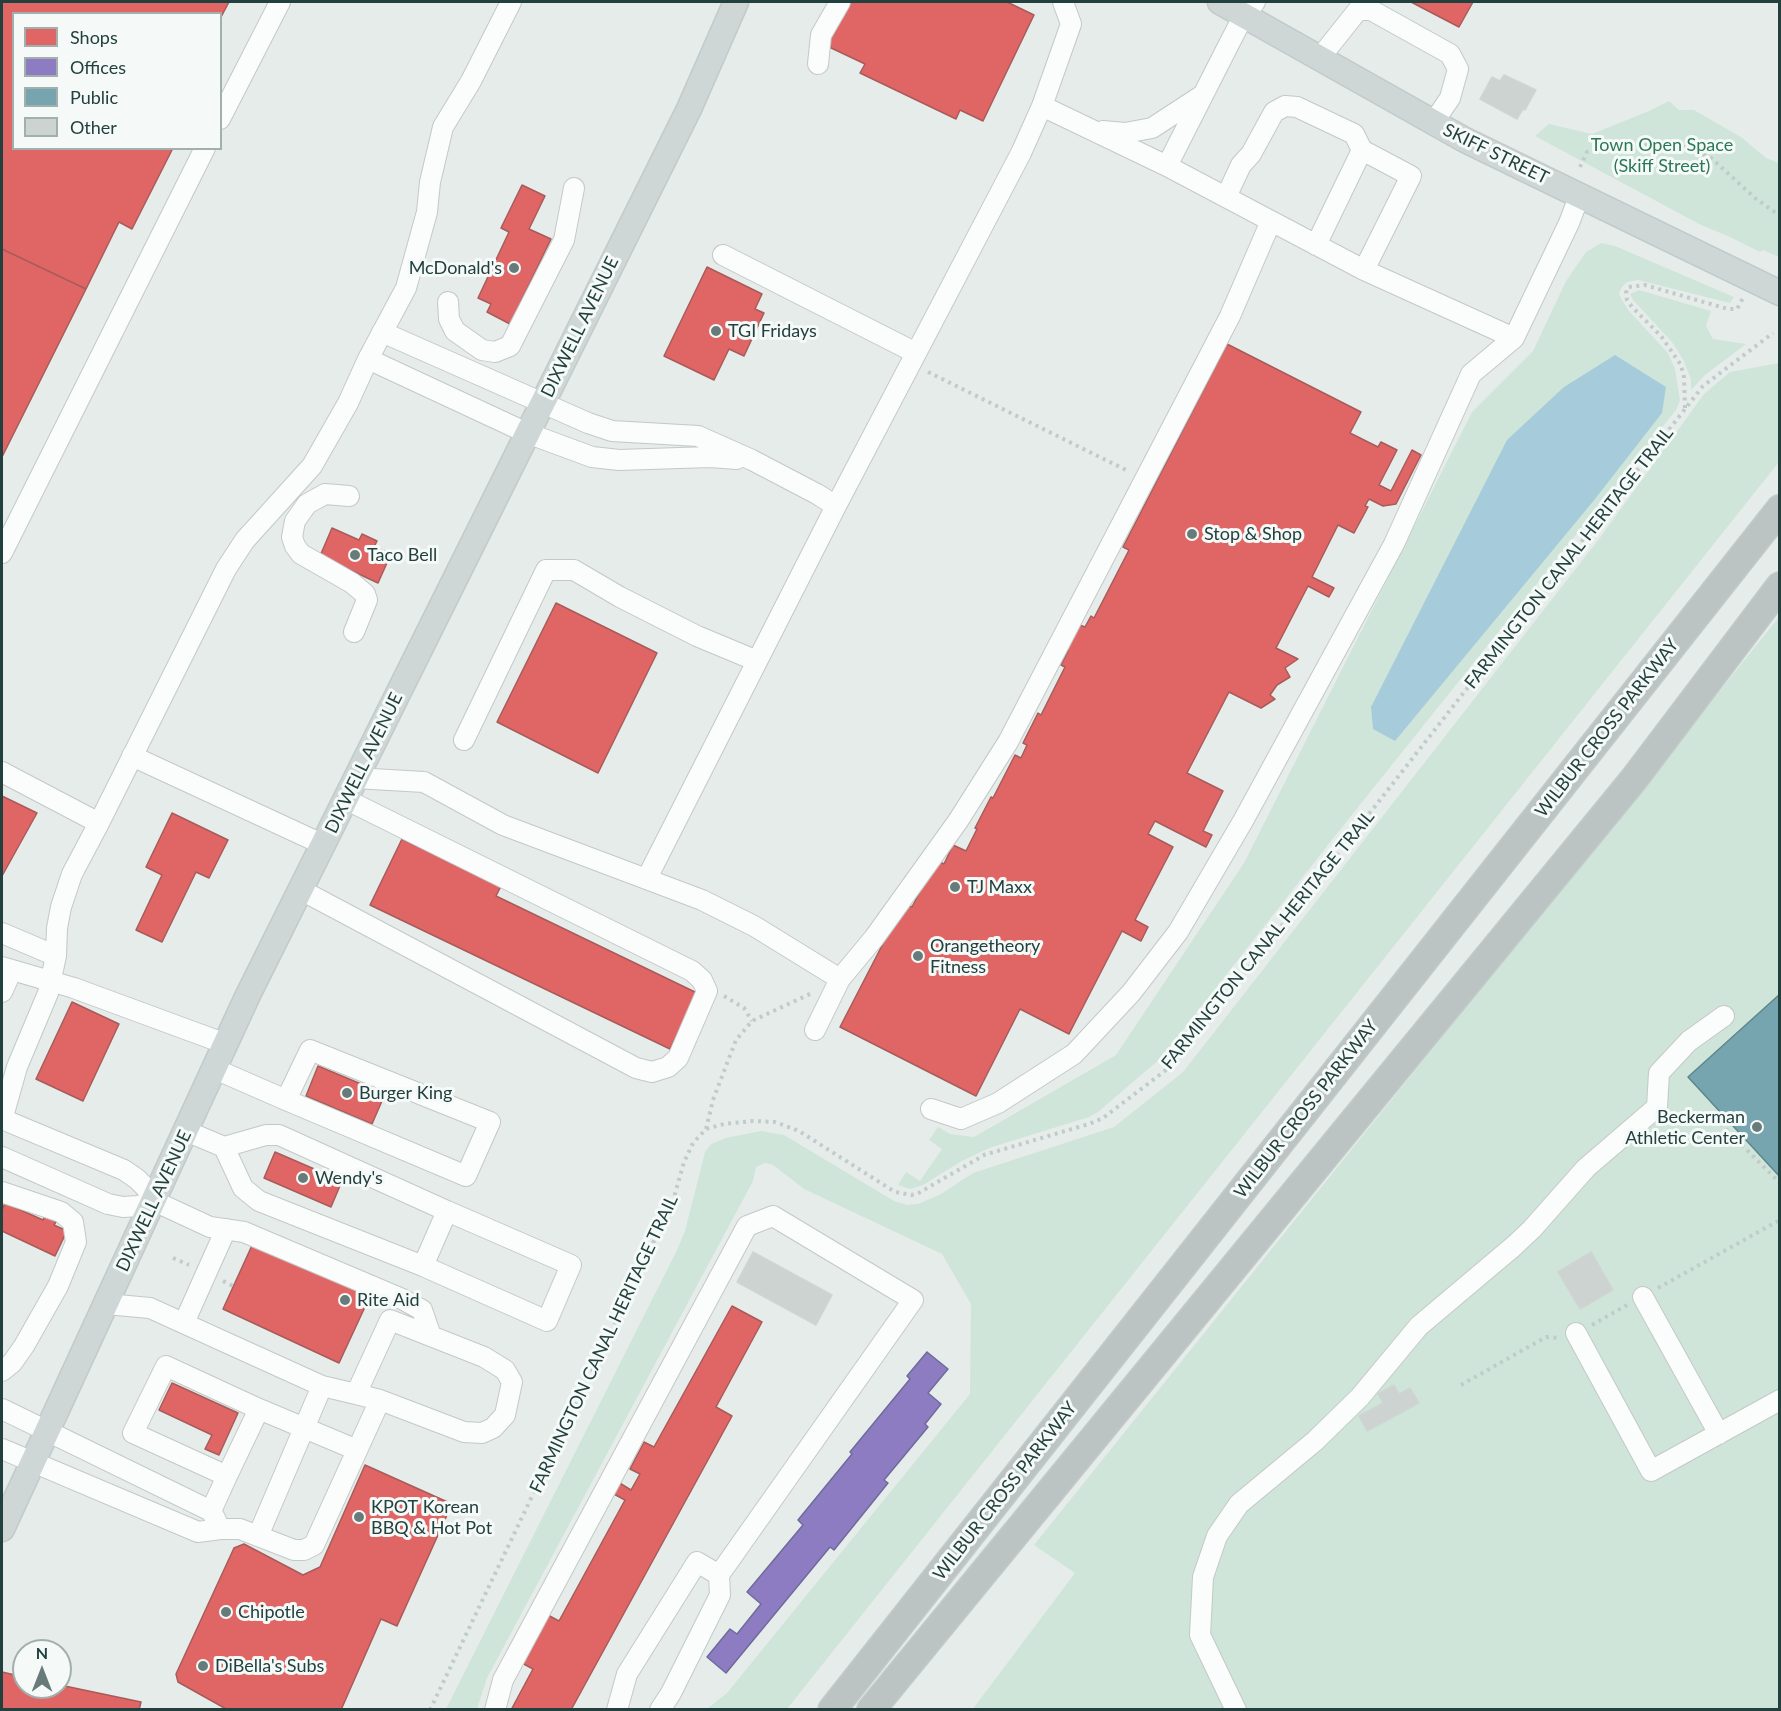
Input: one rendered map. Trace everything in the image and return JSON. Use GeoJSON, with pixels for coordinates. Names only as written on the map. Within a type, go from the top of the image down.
{"type":"FeatureCollection","features":[{"type":"Feature","properties":{"kind":"highway","name":"WILBUR CROSS PARKWAY"},"geometry":{"type":"LineString","coordinates":[[832,1710],[1779,509]]}},
{"type":"Feature","properties":{"kind":"highway","name":"WILBUR CROSS PARKWAY"},"geometry":{"type":"LineString","coordinates":[[871,1710],[1626,788],[1779,586]]}},
{"type":"Feature","properties":{"kind":"main road","name":"DIXWELL AVENUE"},"geometry":{"type":"LineString","coordinates":[[2,1529],[247,997],[689,109],[736,2]]}},
{"type":"Feature","properties":{"kind":"main road","name":"SKIFF STREET"},"geometry":{"type":"LineString","coordinates":[[1220,2],[1249,8],[1319,59],[1465,140],[1779,293]]}},
{"type":"Feature","properties":{"kind":"lane"},"geometry":{"type":"LineString","coordinates":[[222,115],[280,2]]}},
{"type":"Feature","properties":{"kind":"lane"},"geometry":{"type":"LineString","coordinates":[[431,1336],[422,1310],[402,1299],[244,1232],[210,1227],[154,1201],[148,1190],[124,1170],[2,1119],[17,1067],[48,993],[56,956],[59,918],[72,874],[226,569],[245,540],[312,466],[348,403],[368,359],[406,288],[427,212],[430,182],[443,127],[471,81],[511,2]]}},
{"type":"Feature","properties":{"kind":"lane"},"geometry":{"type":"LineString","coordinates":[[818,64],[821,35],[840,2]]}},
{"type":"Feature","properties":{"kind":"lane"},"geometry":{"type":"LineString","coordinates":[[646,878],[836,506],[920,362],[1022,153],[1042,106],[1071,24],[1063,2]]}},
{"type":"Feature","properties":{"kind":"lane"},"geometry":{"type":"LineString","coordinates":[[1167,166],[1249,8]]}},
{"type":"Feature","properties":{"kind":"lane"},"geometry":{"type":"LineString","coordinates":[[1319,59],[1358,10],[1371,10],[1450,54],[1458,69],[1450,98],[1433,123]]}},
{"type":"Feature","properties":{"kind":"lane"},"geometry":{"type":"LineString","coordinates":[[1091,129],[1125,133],[1152,128],[1203,94]]}},
{"type":"Feature","properties":{"kind":"lane"},"geometry":{"type":"LineString","coordinates":[[1042,106],[1167,166],[1364,270],[1514,338]]}},
{"type":"Feature","properties":{"kind":"lane"},"geometry":{"type":"LineString","coordinates":[[1226,197],[1241,165],[1251,154],[1274,112],[1285,106],[1297,107],[1354,134],[1362,150],[1411,176],[1364,270]]}},
{"type":"Feature","properties":{"kind":"lane"},"geometry":{"type":"LineString","coordinates":[[2,554],[204,150]]}},
{"type":"Feature","properties":{"kind":"lane"},"geometry":{"type":"LineString","coordinates":[[1316,245],[1362,150]]}},
{"type":"Feature","properties":{"kind":"lane"},"geometry":{"type":"LineString","coordinates":[[448,302],[449,319],[455,331],[482,350],[495,352],[510,346],[564,240],[574,188]]}},
{"type":"Feature","properties":{"kind":"lane"},"geometry":{"type":"LineString","coordinates":[[931,1109],[961,1119],[998,1103],[1074,1054],[1131,993],[1178,933],[1243,821],[1394,544],[1471,374],[1514,338],[1580,195]]}},
{"type":"Feature","properties":{"kind":"lane"},"geometry":{"type":"LineString","coordinates":[[814,1030],[840,979],[874,938],[958,821],[1008,742],[1219,336],[1271,221]]}},
{"type":"Feature","properties":{"kind":"lane"},"geometry":{"type":"LineString","coordinates":[[723,255],[920,362]]}},
{"type":"Feature","properties":{"kind":"lane"},"geometry":{"type":"LineString","coordinates":[[382,332],[588,423],[612,431],[698,436],[752,460],[818,494],[836,506]]}},
{"type":"Feature","properties":{"kind":"lane"},"geometry":{"type":"LineString","coordinates":[[368,359],[527,433],[592,457],[619,460],[710,457],[752,460]]}},
{"type":"Feature","properties":{"kind":"lane"},"geometry":{"type":"LineString","coordinates":[[349,496],[325,494],[307,504],[295,521],[292,537],[301,554],[352,583],[365,594],[367,600],[354,632]]}},
{"type":"Feature","properties":{"kind":"lane"},"geometry":{"type":"LineString","coordinates":[[464,740],[546,570],[574,570],[620,597],[696,636],[757,661]]}},
{"type":"Feature","properties":{"kind":"lane"},"geometry":{"type":"LineString","coordinates":[[132,756],[324,845]]}},
{"type":"Feature","properties":{"kind":"lane"},"geometry":{"type":"LineString","coordinates":[[2,772],[99,823]]}},
{"type":"Feature","properties":{"kind":"lane"},"geometry":{"type":"LineString","coordinates":[[350,788],[388,778],[424,782],[503,825],[702,900],[754,926],[840,979]]}},
{"type":"Feature","properties":{"kind":"lane"},"geometry":{"type":"LineString","coordinates":[[301,890],[636,1068],[652,1072],[668,1067],[678,1058],[707,992],[702,980],[692,971],[350,788]]}},
{"type":"Feature","properties":{"kind":"lane"},"geometry":{"type":"LineString","coordinates":[[2,933],[56,956]]}},
{"type":"Feature","properties":{"kind":"lane"},"geometry":{"type":"LineString","coordinates":[[2,992],[7,968],[74,988],[226,1044]]}},
{"type":"Feature","properties":{"kind":"lane"},"geometry":{"type":"LineString","coordinates":[[1236,1710],[1200,1635],[1203,1577],[1217,1536],[1239,1504],[1316,1441],[1360,1397],[1419,1326],[1514,1246],[1586,1168],[1657,1107],[1659,1072],[1689,1041],[1724,1016]]}},
{"type":"Feature","properties":{"kind":"lane"},"geometry":{"type":"LineString","coordinates":[[215,1069],[286,1100],[466,1176],[490,1122],[310,1050],[286,1100]]}},
{"type":"Feature","properties":{"kind":"lane"},"geometry":{"type":"LineString","coordinates":[[186,1131],[224,1147],[266,1135],[279,1135],[571,1265],[547,1321],[423,1266],[259,1201],[243,1188],[224,1147]]}},
{"type":"Feature","properties":{"kind":"lane"},"geometry":{"type":"LineString","coordinates":[[2,1157],[108,1204],[123,1207],[138,1206],[154,1201]]}},
{"type":"Feature","properties":{"kind":"lane"},"geometry":{"type":"LineString","coordinates":[[2,1192],[61,1212],[74,1222],[76,1242],[58,1286],[24,1346],[12,1363],[2,1371]]}},
{"type":"Feature","properties":{"kind":"lane"},"geometry":{"type":"LineString","coordinates":[[423,1266],[447,1211]]}},
{"type":"Feature","properties":{"kind":"lane"},"geometry":{"type":"LineString","coordinates":[[495,1710],[503,1680],[747,1226],[773,1216],[913,1300],[719,1575],[720,1594],[671,1693],[660,1710]]}},
{"type":"Feature","properties":{"kind":"lane"},"geometry":{"type":"LineString","coordinates":[[184,1323],[226,1229]]}},
{"type":"Feature","properties":{"kind":"lane"},"geometry":{"type":"LineString","coordinates":[[1643,1297],[1719,1434]]}},
{"type":"Feature","properties":{"kind":"lane"},"geometry":{"type":"LineString","coordinates":[[106,1304],[150,1308],[322,1386],[380,1400],[464,1432],[482,1433],[493,1428],[505,1415],[512,1382],[505,1370],[484,1357],[390,1320],[356,1394]]}},
{"type":"Feature","properties":{"kind":"lane"},"geometry":{"type":"LineString","coordinates":[[1576,1333],[1651,1471],[1779,1400]]}},
{"type":"Feature","properties":{"kind":"lane"},"geometry":{"type":"LineString","coordinates":[[227,1476],[133,1433],[166,1366],[259,1409],[357,1450]]}},
{"type":"Feature","properties":{"kind":"lane"},"geometry":{"type":"LineString","coordinates":[[258,1536],[322,1386]]}},
{"type":"Feature","properties":{"kind":"lane"},"geometry":{"type":"LineString","coordinates":[[2,1449],[198,1532],[220,1529],[240,1530],[294,1550],[304,1550],[314,1545],[380,1400]]}},
{"type":"Feature","properties":{"kind":"lane"},"geometry":{"type":"LineString","coordinates":[[2,1409],[211,1511],[220,1529]]}},
{"type":"Feature","properties":{"kind":"lane"},"geometry":{"type":"LineString","coordinates":[[211,1511],[259,1409]]}},
{"type":"Feature","properties":{"kind":"lane"},"geometry":{"type":"LineString","coordinates":[[616,1710],[627,1674],[697,1562],[719,1575]]}},
{"type":"Feature","properties":{"kind":"path"},"geometry":{"type":"LineString","coordinates":[[1580,167],[1587,152],[1616,146],[1660,144],[1690,148],[1711,158],[1755,198],[1779,216]]}},
{"type":"Feature","properties":{"kind":"path","name":"FARMINGTON CANAL HERITAGE TRAIL"},"geometry":{"type":"LineString","coordinates":[[1685,409],[1684,377],[1681,365],[1661,336],[1627,300],[1628,287],[1645,285],[1728,309],[1737,309],[1743,298]]}},
{"type":"Feature","properties":{"kind":"path","name":"FARMINGTON CANAL HERITAGE TRAIL"},"geometry":{"type":"LineString","coordinates":[[429,1710],[673,1201],[684,1162],[693,1143],[706,1129],[753,1121],[786,1125],[895,1192],[911,1195],[917,1194],[984,1155],[1103,1118],[1173,1064],[1703,386],[1773,333]]}},
{"type":"Feature","properties":{"kind":"path"},"geometry":{"type":"LineString","coordinates":[[920,362],[1130,472]]}},
{"type":"Feature","properties":{"kind":"path"},"geometry":{"type":"LineString","coordinates":[[706,1129],[713,1100],[736,1041],[752,1021],[840,979]]}},
{"type":"Feature","properties":{"kind":"path"},"geometry":{"type":"LineString","coordinates":[[707,992],[724,996],[744,1008],[752,1021]]}},
{"type":"Feature","properties":{"kind":"path"},"geometry":{"type":"LineString","coordinates":[[1657,1107],[1687,1119],[1701,1116],[1715,1118],[1779,1183]]}},
{"type":"Feature","properties":{"kind":"path"},"geometry":{"type":"LineString","coordinates":[[1461,1385],[1546,1337],[1558,1339],[1576,1333],[1779,1220]]}},
{"type":"Feature","properties":{"kind":"green space","name":"Town Open Space (Skiff Street)"},"geometry":{"type":"Polygon","coordinates":[[[1669,101],[1679,110],[1694,110],[1741,137],[1766,158],[1779,163],[1779,257],[1763,250],[1760,252],[1699,224],[1535,136],[1549,124],[1592,134],[1669,101]]]}},
{"type":"Feature","properties":{"kind":"green space"},"geometry":{"type":"Polygon","coordinates":[[[1601,243],[1615,246],[1734,297],[1730,303],[1638,280],[1627,282],[1622,287],[1619,293],[1629,311],[1668,353],[1675,369],[1680,400],[1676,410],[1335,836],[1161,1058],[1098,1112],[1089,1117],[989,1148],[960,1162],[923,1185],[910,1189],[898,1185],[906,1172],[920,1181],[942,1149],[929,1140],[938,1127],[950,1134],[974,1137],[1116,1055],[1244,863],[1472,412],[1533,351],[1566,281],[1586,252],[1601,243]]]}},
{"type":"Feature","properties":{"kind":"green space"},"geometry":{"type":"Polygon","coordinates":[[[1639,290],[1711,311],[1706,326],[1713,339],[1746,344],[1705,375],[1691,390],[1691,380],[1684,361],[1672,342],[1633,300],[1630,294],[1639,290]]]}},
{"type":"Feature","properties":{"kind":"green space"},"geometry":{"type":"Polygon","coordinates":[[[1779,363],[1779,462],[787,1709],[707,1709],[727,1693],[970,1394],[971,1304],[942,1254],[804,1189],[773,1165],[765,1163],[756,1167],[753,1181],[487,1678],[477,1709],[446,1709],[677,1250],[685,1231],[705,1152],[711,1144],[726,1138],[761,1131],[784,1135],[894,1201],[907,1205],[918,1204],[941,1194],[973,1173],[1114,1127],[1183,1072],[1599,539],[1704,394],[1730,372],[1779,363]]]}},
{"type":"Feature","properties":{"kind":"green space","name":"Beckerman Athletic Center"},"geometry":{"type":"Polygon","coordinates":[[[1779,617],[1779,1709],[972,1710],[1075,1573],[1034,1545],[1779,617]]]}},
{"type":"Feature","properties":{"kind":"water"},"geometry":{"type":"Polygon","coordinates":[[[1615,355],[1666,387],[1662,413],[1595,499],[1395,741],[1373,729],[1371,707],[1507,440],[1564,387],[1615,355]]]}},
{"type":"Feature","properties":{"kind":"building: Shops"},"geometry":{"type":"Polygon","coordinates":[[[2,2],[229,2],[222,15],[222,12],[12,12],[12,150],[172,150],[132,229],[119,222],[86,289],[2,249],[2,2]]]}},
{"type":"Feature","properties":{"kind":"building: Shops"},"geometry":{"type":"Polygon","coordinates":[[[848,2],[1007,2],[1034,15],[983,121],[960,110],[956,119],[860,73],[865,64],[827,46],[848,2]]]}},
{"type":"Feature","properties":{"kind":"building: Shops"},"geometry":{"type":"Polygon","coordinates":[[[1411,2],[1473,2],[1459,27],[1411,2]]]}},
{"type":"Feature","properties":{"kind":"building: Shops","name":"McDonald's"},"geometry":{"type":"Polygon","coordinates":[[[522,185],[545,196],[529,229],[551,239],[510,324],[487,312],[491,304],[478,298],[509,232],[501,228],[522,185]]]}},
{"type":"Feature","properties":{"kind":"building: Shops"},"geometry":{"type":"Polygon","coordinates":[[[2,249],[86,289],[2,457],[2,249]]]}},
{"type":"Feature","properties":{"kind":"building: Shops","name":"TGI Fridays"},"geometry":{"type":"Polygon","coordinates":[[[707,267],[762,294],[755,309],[764,313],[744,356],[729,349],[714,380],[664,356],[707,267]]]}},
{"type":"Feature","properties":{"kind":"building: Shops"},"geometry":{"type":"Polygon","coordinates":[[[1227,344],[1361,412],[1350,433],[1378,447],[1381,442],[1397,450],[1379,485],[1391,491],[1412,450],[1421,455],[1396,504],[1383,506],[1369,499],[1365,506],[1368,507],[1354,533],[1338,525],[1312,577],[1334,588],[1329,597],[1308,586],[1276,648],[1298,659],[1285,668],[1290,677],[1277,685],[1270,695],[1275,699],[1261,708],[1229,692],[1187,773],[1223,791],[1203,831],[1212,835],[1206,847],[1155,821],[1148,834],[1173,847],[1135,920],[1148,927],[1141,941],[1122,931],[1069,1034],[1020,1009],[976,1096],[840,1027],[904,903],[912,907],[936,860],[944,864],[953,845],[966,851],[977,829],[975,828],[1015,755],[1021,758],[1027,745],[1023,743],[1038,713],[1041,715],[1065,667],[1061,665],[1068,651],[1064,649],[1077,624],[1085,627],[1091,616],[1094,618],[1129,550],[1123,547],[1227,344]]]}},
{"type":"Feature","properties":{"kind":"building: Shops","name":"Taco Bell"},"geometry":{"type":"Polygon","coordinates":[[[332,528],[359,540],[362,534],[377,541],[374,547],[391,554],[378,583],[320,556],[332,528]]]}},
{"type":"Feature","properties":{"kind":"building: Shops"},"geometry":{"type":"Polygon","coordinates":[[[556,603],[657,653],[598,773],[497,722],[556,603]]]}},
{"type":"Feature","properties":{"kind":"building: Shops"},"geometry":{"type":"Polygon","coordinates":[[[2,796],[37,813],[2,876],[2,796]]]}},
{"type":"Feature","properties":{"kind":"building: Shops"},"geometry":{"type":"Polygon","coordinates":[[[172,813],[228,840],[209,878],[196,872],[162,942],[136,930],[162,875],[146,867],[172,813]]]}},
{"type":"Feature","properties":{"kind":"building: Shops"},"geometry":{"type":"Polygon","coordinates":[[[402,839],[501,886],[496,896],[697,993],[670,1049],[370,905],[402,839]]]}},
{"type":"Feature","properties":{"kind":"building: Shops"},"geometry":{"type":"Polygon","coordinates":[[[72,1002],[119,1024],[83,1101],[36,1079],[72,1002]]]}},
{"type":"Feature","properties":{"kind":"building: Shops"},"geometry":{"type":"Polygon","coordinates":[[[318,1066],[385,1094],[372,1124],[306,1096],[318,1066]]]}},
{"type":"Feature","properties":{"kind":"building: Shops"},"geometry":{"type":"Polygon","coordinates":[[[275,1152],[342,1181],[331,1207],[264,1178],[275,1152]]]}},
{"type":"Feature","properties":{"kind":"building: Shops"},"geometry":{"type":"Polygon","coordinates":[[[5,1203],[43,1220],[45,1215],[57,1220],[54,1225],[67,1231],[55,1256],[2,1231],[2,1210],[5,1203]]]}},
{"type":"Feature","properties":{"kind":"building: Shops"},"geometry":{"type":"Polygon","coordinates":[[[254,1241],[371,1294],[339,1363],[223,1309],[254,1241]]]}},
{"type":"Feature","properties":{"kind":"building: Shops"},"geometry":{"type":"Polygon","coordinates":[[[732,1306],[762,1322],[716,1407],[732,1416],[571,1710],[511,1710],[533,1669],[520,1662],[546,1614],[559,1621],[625,1500],[612,1493],[618,1482],[631,1490],[640,1474],[630,1469],[644,1442],[654,1447],[732,1306]]]}},
{"type":"Feature","properties":{"kind":"building: Shops"},"geometry":{"type":"Polygon","coordinates":[[[172,1383],[238,1413],[219,1455],[205,1449],[212,1435],[159,1410],[172,1383]]]}},
{"type":"Feature","properties":{"kind":"building: Shops"},"geometry":{"type":"Polygon","coordinates":[[[365,1465],[452,1504],[397,1626],[381,1619],[341,1710],[228,1710],[178,1682],[176,1674],[234,1548],[244,1544],[303,1575],[320,1567],[365,1465]]]}},
{"type":"Feature","properties":{"kind":"building: Shops"},"geometry":{"type":"Polygon","coordinates":[[[2,1672],[12,1674],[12,1699],[72,1699],[72,1688],[141,1702],[139,1710],[2,1710],[2,1672]]]}},
{"type":"Feature","properties":{"kind":"building: Offices"},"geometry":{"type":"Polygon","coordinates":[[[927,1352],[948,1369],[928,1393],[941,1404],[925,1424],[928,1427],[884,1480],[888,1483],[834,1550],[830,1547],[726,1673],[707,1657],[730,1629],[737,1634],[761,1604],[747,1592],[803,1525],[798,1520],[910,1379],[907,1376],[927,1352]]]}},
{"type":"Feature","properties":{"kind":"building: Public","name":"Beckerman Athletic Center"},"geometry":{"type":"Polygon","coordinates":[[[1780,994],[1780,1177],[1688,1077],[1780,994]]]}},
{"type":"Feature","properties":{"kind":"building: Other"},"geometry":{"type":"Polygon","coordinates":[[[1504,75],[1536,90],[1517,119],[1480,99],[1492,77],[1500,81],[1504,75]]]}},
{"type":"Feature","properties":{"kind":"building: Other"},"geometry":{"type":"Polygon","coordinates":[[[753,1252],[832,1295],[816,1325],[737,1282],[753,1252]]]}},
{"type":"Feature","properties":{"kind":"building: Other"},"geometry":{"type":"Polygon","coordinates":[[[1591,1252],[1613,1290],[1580,1309],[1558,1272],[1591,1252]]]}},
{"type":"Feature","properties":{"kind":"building: Other"},"geometry":{"type":"Polygon","coordinates":[[[1394,1385],[1399,1394],[1410,1388],[1419,1403],[1367,1431],[1359,1416],[1383,1403],[1378,1394],[1394,1385]]]}},
{"type":"Feature","properties":{"kind":"place","name":"McDonald's"},"geometry":{"type":"Point","coordinates":[514,268]}},
{"type":"Feature","properties":{"kind":"place","name":"TGI Fridays"},"geometry":{"type":"Point","coordinates":[716,331]}},
{"type":"Feature","properties":{"kind":"place","name":"Stop & Shop"},"geometry":{"type":"Point","coordinates":[1192,534]}},
{"type":"Feature","properties":{"kind":"place","name":"Taco Bell"},"geometry":{"type":"Point","coordinates":[355,555]}},
{"type":"Feature","properties":{"kind":"place","name":"TJ Maxx"},"geometry":{"type":"Point","coordinates":[955,887]}},
{"type":"Feature","properties":{"kind":"place","name":"Orangetheory Fitness"},"geometry":{"type":"Point","coordinates":[918,956]}},
{"type":"Feature","properties":{"kind":"place","name":"Burger King"},"geometry":{"type":"Point","coordinates":[347,1093]}},
{"type":"Feature","properties":{"kind":"place","name":"Beckerman Athletic Center"},"geometry":{"type":"Point","coordinates":[1757,1127]}},
{"type":"Feature","properties":{"kind":"place","name":"Wendy's"},"geometry":{"type":"Point","coordinates":[303,1178]}},
{"type":"Feature","properties":{"kind":"place","name":"Rite Aid"},"geometry":{"type":"Point","coordinates":[345,1300]}},
{"type":"Feature","properties":{"kind":"place","name":"KPOT Korean BBQ & Hot Pot"},"geometry":{"type":"Point","coordinates":[359,1517]}},
{"type":"Feature","properties":{"kind":"place","name":"Chipotle"},"geometry":{"type":"Point","coordinates":[226,1612]}},
{"type":"Feature","properties":{"kind":"place","name":"DiBella's Subs"},"geometry":{"type":"Point","coordinates":[203,1666]}}]}
